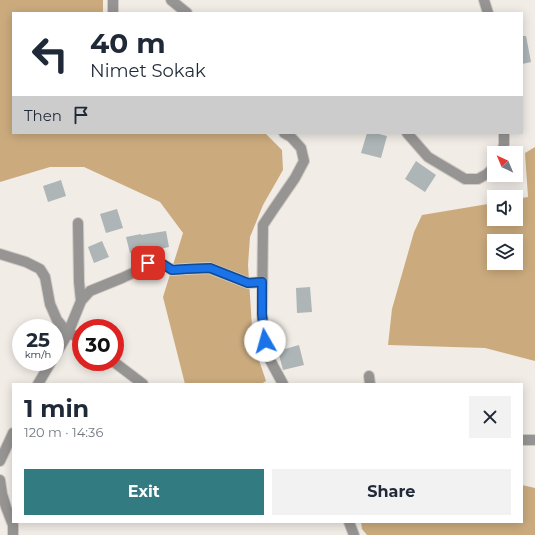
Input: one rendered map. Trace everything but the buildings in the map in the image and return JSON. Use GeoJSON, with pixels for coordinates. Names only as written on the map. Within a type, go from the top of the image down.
{"type":"FeatureCollection","features":[{"type":"Feature","properties":{"kind":"street"},"geometry":{"type":"LineString","coordinates":[[113,0],[113,12]]}},
{"type":"Feature","properties":{"kind":"street"},"geometry":{"type":"LineString","coordinates":[[171,0],[185,12]]}},
{"type":"Feature","properties":{"kind":"street"},"geometry":{"type":"LineString","coordinates":[[484,0],[488,12]]}},
{"type":"Feature","properties":{"kind":"street"},"geometry":{"type":"LineString","coordinates":[[282,383],[270,360],[265,341],[262,314],[262,282],[264,225],[295,178],[304,161],[301,148],[291,137],[286,134]]}},
{"type":"Feature","properties":{"kind":"street"},"geometry":{"type":"LineString","coordinates":[[408,134],[428,157],[464,179],[478,178],[487,174]]}},
{"type":"Feature","properties":{"kind":"street"},"geometry":{"type":"LineString","coordinates":[[504,134],[504,146]]}},
{"type":"Feature","properties":{"kind":"street"},"geometry":{"type":"LineString","coordinates":[[78,223],[81,301]]}},
{"type":"Feature","properties":{"kind":"street"},"geometry":{"type":"LineString","coordinates":[[0,254],[26,262],[40,269],[45,277],[50,304],[57,320],[68,333],[72,335]]}},
{"type":"Feature","properties":{"kind":"street"},"geometry":{"type":"LineString","coordinates":[[64,340],[81,301],[90,291],[136,272],[148,263],[161,263],[172,270],[210,268],[248,283],[262,282]]}},
{"type":"Feature","properties":{"kind":"street"},"geometry":{"type":"LineString","coordinates":[[124,370],[142,383]]}},
{"type":"Feature","properties":{"kind":"street"},"geometry":{"type":"LineString","coordinates":[[41,383],[47,371]]}},
{"type":"Feature","properties":{"kind":"street"},"geometry":{"type":"LineString","coordinates":[[0,461],[12,435]]}},
{"type":"Feature","properties":{"kind":"street"},"geometry":{"type":"LineString","coordinates":[[523,440],[535,440]]}},
{"type":"Feature","properties":{"kind":"street"},"geometry":{"type":"LineString","coordinates":[[0,480],[4,500],[12,522]]}},
{"type":"Feature","properties":{"kind":"street"},"geometry":{"type":"LineString","coordinates":[[12,523],[13,535]]}},
{"type":"Feature","properties":{"kind":"street"},"geometry":{"type":"LineString","coordinates":[[349,523],[354,535]]}},
{"type":"Feature","properties":{"kind":"shaded area"},"geometry":{"type":"Polygon","coordinates":[[[0,0],[103,0],[103,12],[12,12],[12,134],[266,134],[282,150],[283,170],[263,205],[250,237],[248,265],[253,342],[266,381],[263,383],[185,383],[163,297],[183,233],[160,202],[84,167],[50,167],[0,182],[0,0]]]}},
{"type":"Feature","properties":{"kind":"shaded area"},"geometry":{"type":"Polygon","coordinates":[[[535,147],[535,361],[485,348],[388,345],[392,309],[414,232],[422,215],[487,204],[487,226],[523,226],[523,198],[528,197],[525,153],[535,147]]]}},
{"type":"Feature","properties":{"kind":"shaded area"},"geometry":{"type":"Polygon","coordinates":[[[523,485],[535,488],[535,535],[367,535],[362,529],[361,523],[523,523],[523,485]]]}},
{"type":"Feature","properties":{"kind":"route"},"geometry":{"type":"LineString","coordinates":[[148,263],[161,263],[172,270],[210,268],[248,283],[262,282],[262,314],[265,341]]}}]}
